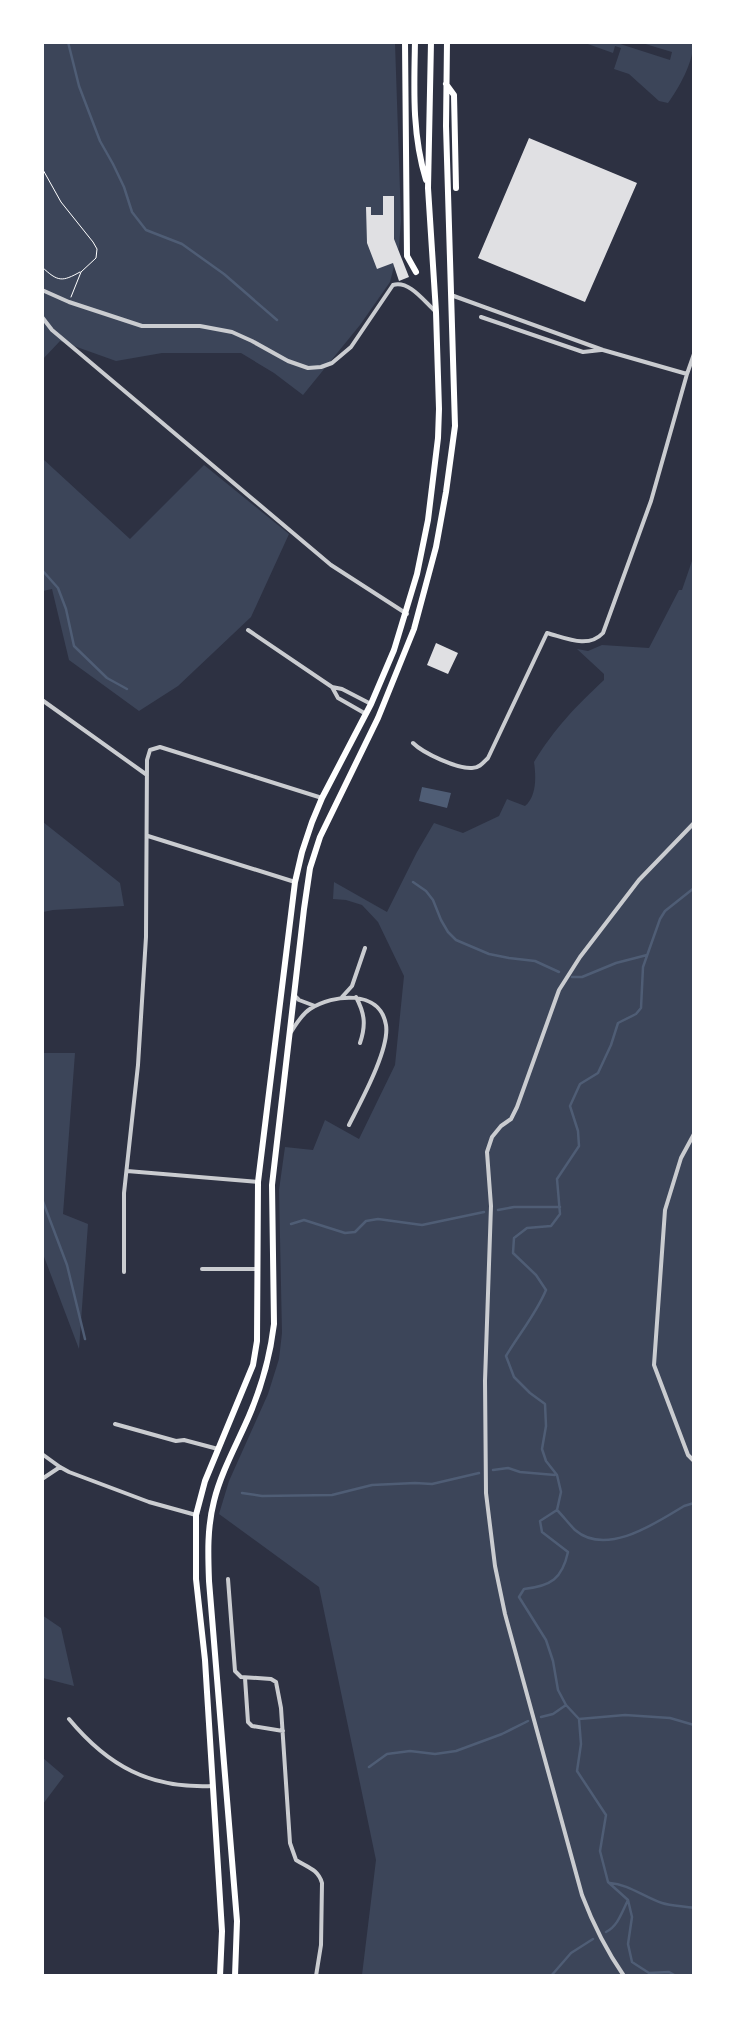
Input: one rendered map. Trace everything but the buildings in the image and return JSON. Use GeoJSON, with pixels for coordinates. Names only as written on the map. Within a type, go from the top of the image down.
{"type":"FeatureCollection","features":[{"type":"Feature","properties":{"kind":"highway"},"geometry":{"type":"LineString","coordinates":[[406,42],[407,256],[416,272]]}},
{"type":"Feature","properties":{"kind":"highway"},"geometry":{"type":"LineString","coordinates":[[415,42],[415,128],[418,156],[428,188]]}},
{"type":"Feature","properties":{"kind":"highway"},"geometry":{"type":"LineString","coordinates":[[220,1976],[222,1931],[205,1660],[196,1579],[196,1515],[199,1499],[218,1448],[253,1365],[258,1318],[258,1182],[295,882],[302,852],[322,798],[371,704],[394,650],[407,614],[428,520],[438,438],[436,312],[428,188],[432,42]]}},
{"type":"Feature","properties":{"kind":"highway"},"geometry":{"type":"LineString","coordinates":[[235,1976],[237,1921],[210,1581],[208,1532],[214,1499],[260,1391],[268,1367],[272,1345],[274,1316],[272,1185],[304,909],[314,854],[328,819],[378,718],[398,672],[424,596],[436,547],[453,446],[455,426],[446,84],[447,42]]}},
{"type":"Feature","properties":{"kind":"highway"},"geometry":{"type":"LineString","coordinates":[[446,84],[454,95],[456,188]]}},
{"type":"Feature","properties":{"kind":"street"},"geometry":{"type":"LineString","coordinates":[[42,290],[69,302],[142,326],[200,326],[232,332],[252,340],[288,362],[308,368],[321,367],[332,362],[351,347],[393,285],[406,285],[436,312]]}},
{"type":"Feature","properties":{"kind":"street"},"geometry":{"type":"LineString","coordinates":[[451,295],[603,350],[687,374]]}},
{"type":"Feature","properties":{"kind":"street"},"geometry":{"type":"LineString","coordinates":[[42,317],[52,330],[331,565],[407,614]]}},
{"type":"Feature","properties":{"kind":"street"},"geometry":{"type":"LineString","coordinates":[[481,317],[583,352],[603,350]]}},
{"type":"Feature","properties":{"kind":"street"},"geometry":{"type":"LineString","coordinates":[[413,743],[421,751],[452,764],[471,768],[480,766],[488,758],[547,633],[587,643],[596,640],[603,633],[651,501],[694,354]]}},
{"type":"Feature","properties":{"kind":"street"},"geometry":{"type":"LineString","coordinates":[[248,630],[332,687],[338,698],[366,714]]}},
{"type":"Feature","properties":{"kind":"street"},"geometry":{"type":"LineString","coordinates":[[332,687],[342,688],[371,704]]}},
{"type":"Feature","properties":{"kind":"street"},"geometry":{"type":"LineString","coordinates":[[42,700],[147,776]]}},
{"type":"Feature","properties":{"kind":"street"},"geometry":{"type":"LineString","coordinates":[[124,1272],[124,1193],[138,1065],[146,937],[147,760],[150,750],[160,747],[322,798]]}},
{"type":"Feature","properties":{"kind":"street"},"geometry":{"type":"LineString","coordinates":[[624,1976],[612,1959],[592,1922],[582,1895],[506,1614],[495,1566],[486,1492],[485,1381],[491,1206],[487,1152],[492,1137],[501,1126],[511,1119],[517,1107],[559,990],[580,957],[638,880],[694,823]]}},
{"type":"Feature","properties":{"kind":"street"},"geometry":{"type":"LineString","coordinates":[[148,836],[295,882]]}},
{"type":"Feature","properties":{"kind":"street"},"geometry":{"type":"LineString","coordinates":[[342,997],[352,986],[365,948]]}},
{"type":"Feature","properties":{"kind":"street"},"geometry":{"type":"LineString","coordinates":[[294,995],[299,1000],[316,1006]]}},
{"type":"Feature","properties":{"kind":"street"},"geometry":{"type":"LineString","coordinates":[[289,1034],[304,1014],[316,1006],[342,997],[356,997],[368,1002],[383,1016],[386,1036],[367,1088],[349,1125]]}},
{"type":"Feature","properties":{"kind":"street"},"geometry":{"type":"LineString","coordinates":[[356,997],[365,1018],[365,1028],[360,1043]]}},
{"type":"Feature","properties":{"kind":"street"},"geometry":{"type":"LineString","coordinates":[[694,1134],[681,1158],[665,1210],[654,1365],[688,1455],[694,1461]]}},
{"type":"Feature","properties":{"kind":"street"},"geometry":{"type":"LineString","coordinates":[[126,1172],[258,1182]]}},
{"type":"Feature","properties":{"kind":"street"},"geometry":{"type":"LineString","coordinates":[[202,1269],[258,1269]]}},
{"type":"Feature","properties":{"kind":"street"},"geometry":{"type":"LineString","coordinates":[[115,1424],[176,1441],[184,1440],[218,1448]]}},
{"type":"Feature","properties":{"kind":"street"},"geometry":{"type":"LineString","coordinates":[[42,1454],[60,1467],[149,1502],[196,1515]]}},
{"type":"Feature","properties":{"kind":"street"},"geometry":{"type":"LineString","coordinates":[[42,1480],[60,1467]]}},
{"type":"Feature","properties":{"kind":"street"},"geometry":{"type":"LineString","coordinates":[[228,1579],[235,1672],[245,1678],[271,1679],[276,1682],[281,1708],[290,1843],[296,1860],[315,1871],[320,1876],[322,1883],[321,1945],[316,1976]]}},
{"type":"Feature","properties":{"kind":"street"},"geometry":{"type":"LineString","coordinates":[[245,1678],[247,1717],[250,1724],[282,1731]]}},
{"type":"Feature","properties":{"kind":"street"},"geometry":{"type":"LineString","coordinates":[[68,1719],[86,1740],[108,1758],[137,1774],[165,1783],[196,1787],[213,1786]]}},
{"type":"Feature","properties":{"kind":"path"},"geometry":{"type":"LineString","coordinates":[[42,168],[60,202],[97,249],[96,258],[81,272],[67,280],[55,278],[42,267]]}},
{"type":"Feature","properties":{"kind":"path"},"geometry":{"type":"LineString","coordinates":[[69,302],[81,272]]}},
{"type":"Feature","properties":{"kind":"shaded area"},"geometry":{"type":"Polygon","coordinates":[[[43,43],[395,43],[401,220],[399,247],[390,282],[360,325],[303,395],[274,373],[241,353],[162,353],[116,361],[60,341],[43,359],[43,43]]]}},
{"type":"Feature","properties":{"kind":"shaded area"},"geometry":{"type":"Polygon","coordinates":[[[585,43],[617,43],[670,60],[672,52],[642,43],[693,43],[693,50],[681,82],[668,103],[659,101],[629,74],[614,69],[621,48],[615,46],[613,53],[585,43]]]}},
{"type":"Feature","properties":{"kind":"shaded area"},"geometry":{"type":"Polygon","coordinates":[[[43,459],[130,539],[204,465],[289,534],[251,617],[178,686],[139,711],[69,660],[52,589],[43,591],[43,459]]]}},
{"type":"Feature","properties":{"kind":"shaded area"},"geometry":{"type":"Polygon","coordinates":[[[693,558],[693,1975],[362,1975],[376,1860],[319,1587],[219,1514],[229,1481],[268,1394],[279,1359],[282,1333],[279,1190],[285,1147],[313,1150],[325,1120],[359,1139],[395,1065],[404,976],[378,922],[362,905],[346,900],[333,899],[334,882],[387,912],[434,823],[463,833],[499,816],[507,799],[525,806],[534,791],[534,762],[566,718],[604,680],[604,674],[577,649],[588,651],[602,645],[649,648],[679,590],[682,590],[693,558]]]}},
{"type":"Feature","properties":{"kind":"shaded area"},"geometry":{"type":"Polygon","coordinates":[[[422,787],[451,793],[447,808],[419,801],[422,787]]]}},
{"type":"Feature","properties":{"kind":"shaded area"},"geometry":{"type":"Polygon","coordinates":[[[43,822],[120,883],[124,906],[43,912],[43,822]]]}},
{"type":"Feature","properties":{"kind":"shaded area"},"geometry":{"type":"Polygon","coordinates":[[[43,1053],[75,1053],[63,1214],[88,1224],[79,1349],[43,1254],[43,1053]]]}},
{"type":"Feature","properties":{"kind":"shaded area"},"geometry":{"type":"Polygon","coordinates":[[[42,1615],[61,1628],[74,1686],[43,1678],[42,1615]]]}},
{"type":"Feature","properties":{"kind":"shaded area"},"geometry":{"type":"Polygon","coordinates":[[[43,1758],[64,1776],[43,1804],[43,1758]]]}},
{"type":"Feature","properties":{"kind":"waterway"},"geometry":{"type":"LineString","coordinates":[[68,42],[79,86],[100,141],[124,187],[132,212],[146,230],[182,244],[224,274],[277,320]]}},
{"type":"Feature","properties":{"kind":"waterway"},"geometry":{"type":"LineString","coordinates":[[42,570],[58,588],[66,609],[74,646],[107,678],[127,689]]}},
{"type":"Feature","properties":{"kind":"waterway"},"geometry":{"type":"LineString","coordinates":[[413,882],[426,891],[433,900],[441,920],[448,932],[456,940],[489,954],[535,961],[559,972]]}},
{"type":"Feature","properties":{"kind":"waterway"},"geometry":{"type":"LineString","coordinates":[[676,1976],[669,1972],[649,1973],[632,1962],[628,1944],[632,1917],[628,1900],[608,1882],[600,1851],[606,1815],[577,1771],[581,1744],[579,1719],[566,1705],[558,1690],[553,1661],[546,1640],[519,1597],[524,1589],[541,1586],[554,1580],[559,1575],[568,1552],[542,1532],[540,1521],[557,1510],[561,1492],[557,1475],[546,1461],[542,1449],[546,1426],[545,1404],[530,1393],[514,1377],[506,1356],[532,1316],[546,1290],[536,1275],[513,1253],[514,1238],[527,1228],[551,1226],[560,1214],[557,1179],[579,1146],[578,1131],[570,1106],[580,1084],[598,1073],[611,1045],[618,1023],[636,1014],[641,1008],[643,967],[660,919],[665,911],[694,888]]}},
{"type":"Feature","properties":{"kind":"waterway"},"geometry":{"type":"LineString","coordinates":[[572,977],[582,977],[616,963],[647,955]]}},
{"type":"Feature","properties":{"kind":"waterway"},"geometry":{"type":"LineString","coordinates":[[42,1199],[67,1265],[85,1339]]}},
{"type":"Feature","properties":{"kind":"waterway"},"geometry":{"type":"LineString","coordinates":[[498,1210],[514,1207],[560,1207]]}},
{"type":"Feature","properties":{"kind":"waterway"},"geometry":{"type":"LineString","coordinates":[[291,1224],[304,1220],[345,1233],[355,1232],[366,1221],[378,1219],[422,1225],[484,1212]]}},
{"type":"Feature","properties":{"kind":"waterway"},"geometry":{"type":"LineString","coordinates":[[493,1470],[508,1468],[520,1472],[555,1475]]}},
{"type":"Feature","properties":{"kind":"waterway"},"geometry":{"type":"LineString","coordinates":[[242,1493],[262,1496],[332,1495],[372,1485],[432,1484],[479,1473]]}},
{"type":"Feature","properties":{"kind":"waterway"},"geometry":{"type":"LineString","coordinates":[[557,1510],[575,1530],[587,1537],[601,1540],[616,1539],[631,1534],[660,1521],[684,1506],[694,1503]]}},
{"type":"Feature","properties":{"kind":"waterway"},"geometry":{"type":"LineString","coordinates":[[541,1717],[553,1714],[566,1705]]}},
{"type":"Feature","properties":{"kind":"waterway"},"geometry":{"type":"LineString","coordinates":[[579,1719],[625,1715],[670,1718],[694,1725]]}},
{"type":"Feature","properties":{"kind":"waterway"},"geometry":{"type":"LineString","coordinates":[[369,1767],[387,1754],[410,1751],[435,1754],[456,1751],[502,1734],[528,1721]]}},
{"type":"Feature","properties":{"kind":"waterway"},"geometry":{"type":"LineString","coordinates":[[610,1883],[630,1888],[662,1903],[694,1908]]}},
{"type":"Feature","properties":{"kind":"waterway"},"geometry":{"type":"LineString","coordinates":[[606,1932],[617,1922],[628,1900]]}},
{"type":"Feature","properties":{"kind":"waterway"},"geometry":{"type":"LineString","coordinates":[[551,1976],[571,1953],[593,1939]]}}]}
